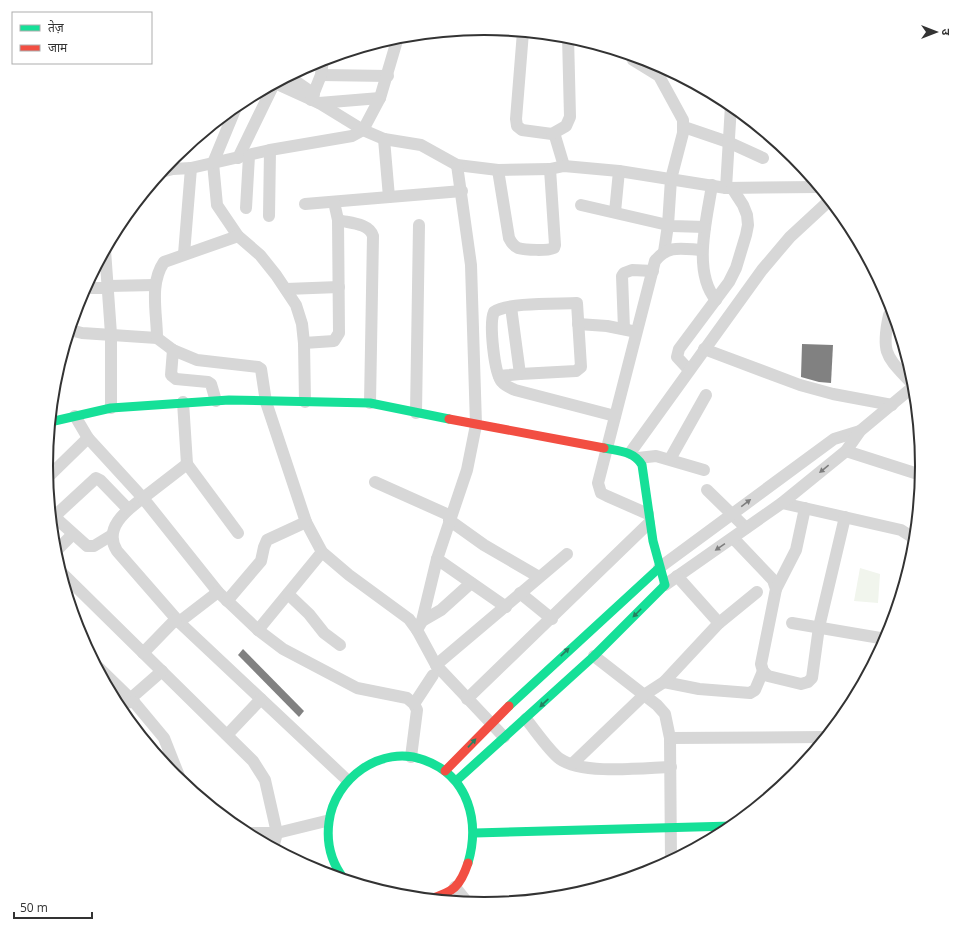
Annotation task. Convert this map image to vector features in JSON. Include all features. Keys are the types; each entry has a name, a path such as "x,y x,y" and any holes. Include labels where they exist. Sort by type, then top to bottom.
{"street":[{"path":"523,37 516,119 517,126 522,130 552,134 566,126 570,117 568,43"},
{"path":"173,167 191,168 270,150 352,136 363,130 380,98 388,76 396,44"},
{"path":"641,65 659,76 681,114 684,127 671,179 668,225 664,252"},
{"path":"314,99 322,67"},
{"path":"321,75 388,76"},
{"path":"292,80 314,99 363,130 384,139 421,145 457,165 498,170 550,169 564,166 620,171 729,188 811,186"},
{"path":"281,86 314,99 380,98"},
{"path":"246,208 243,157 272,91"},
{"path":"689,370 677,357 679,349 716,300 736,268 748,224 747,215 743,204 729,188 728,142 730,113"},
{"path":"232,117 213,163 217,206 238,236 260,256 286,289 296,305 302,324 304,343 305,402"},
{"path":"684,127 728,142 763,158"},
{"path":"552,134 558,142 564,166"},
{"path":"384,139 389,197"},
{"path":"269,216 270,150"},
{"path":"457,165 462,191 471,265 476,425 467,470 450,518 419,626 434,670 504,737"},
{"path":"184,254 191,168"},
{"path":"498,170 509,238 512,245 518,248 548,250 554,248 555,245 550,169"},
{"path":"615,212 620,171"},
{"path":"712,185 702,250 708,289 716,300"},
{"path":"305,204 462,191"},
{"path":"304,343 334,341 338,338 338,220 334,202"},
{"path":"634,455 689,370 762,270 790,237 826,204"},
{"path":"581,205 668,225 705,227"},
{"path":"338,220 367,227 373,236 370,403"},
{"path":"416,412 419,225"},
{"path":"157,338 155,285 158,272 164,262 238,236"},
{"path":"649,518 607,496 598,489 598,483 655,261 664,252 671,249 702,250"},
{"path":"106,259 111,334 112,408"},
{"path":"624,329 622,276 624,272 632,270 653,271"},
{"path":"92,288 155,285"},
{"path":"286,289 339,287"},
{"path":"499,376 579,369 581,367 577,303 511,307 498,310 491,318 499,376 501,381 515,390 615,416"},
{"path":"511,307 520,374"},
{"path":"888,318 885,335 885,346 889,357 906,376"},
{"path":"578,324 624,329 637,333"},
{"path":"75,331 82,333 157,338 172,350 197,360 258,367 262,370 266,402 306,522 322,552 349,575 419,626"},
{"path":"704,349 800,385 833,394 892,405"},
{"path":"172,350 171,375 176,379 208,382 211,384 216,401"},
{"path":"456,781 594,656 665,585 782,503 846,451 860,431 908,391"},
{"path":"670,459 706,395"},
{"path":"183,402 187,464 238,533"},
{"path":"56,421 112,408 183,402 370,403 634,455 656,456 704,470"},
{"path":"75,416 88,438 143,498 218,592 258,630 283,649 357,688 407,698 414,704 417,710 411,757"},
{"path":"445,771 490,723 578,640 658,568 834,438 860,431"},
{"path":"53,472 88,438"},
{"path":"846,451 915,472"},
{"path":"634,455 643,470 649,518 658,568 665,585"},
{"path":"187,464 128,509 113,530 112,543 117,551 178,621 346,779"},
{"path":"112,535 91,547 73,534 58,520 57,514 94,478 100,480 128,509"},
{"path":"375,482 450,518 484,545 539,577"},
{"path":"707,490 746,528"},
{"path":"782,503 901,530 909,535"},
{"path":"805,508 796,550 776,589 761,664 763,671 768,676 801,684 808,682 812,678 819,626 845,517"},
{"path":"467,700 552,619 649,518"},
{"path":"227,601 261,561 264,547 268,540 306,522"},
{"path":"60,546 73,534"},
{"path":"733,538 773,580 776,589"},
{"path":"258,630 322,552"},
{"path":"414,704 434,670 520,593 567,554"},
{"path":"438,560 506,607"},
{"path":"677,576 719,623"},
{"path":"68,579 253,761 265,780 277,833 274,843"},
{"path":"419,626 441,610 471,583"},
{"path":"144,653 178,621 218,592"},
{"path":"572,764 644,695 664,682 719,623 757,592"},
{"path":"520,593 552,619"},
{"path":"288,594 309,614 324,633 340,645"},
{"path":"792,623 819,626 879,638"},
{"path":"594,656 658,706 665,714 670,738 671,855"},
{"path":"124,702 132,701 162,671"},
{"path":"664,682 699,689 750,693 755,690 763,671"},
{"path":"110,679 132,701 164,738 176,767"},
{"path":"226,735 262,699"},
{"path":"526,719 559,758 572,764 593,768 671,767"},
{"path":"670,738 819,737"},
{"path":"333,869 327,847 326,821 330,806 346,779 365,765 387,757 411,757 429,762 445,771 456,781 470,805 475,833 470,858 465,872 452,893"},
{"path":"259,833 277,833 326,821"},
{"path":"475,833 719,827"}],"shaded area":[{"path":"860,568 880,574 878,603 854,601"}],"building":[{"path":"802,344 833,345 831,383 819,382 801,377"},
{"path":"243,649 304,711 299,717 238,655"}],"traffic: fast":[{"path":"56,421 111,408 229,400 370,403 449,419"},
{"path":"456,781 594,656 665,585 653,541 642,465 639,460 630,454 604,448"},
{"path":"509,706 659,568"},
{"path":"339,872 330,852 328,838 329,822 333,806 340,792 350,779 362,769 376,761 392,757 408,756 424,760 439,767 452,777 461,789 467,802 473,832 468,863"},
{"path":"475,833 719,826"}],"traffic: jam":[{"path":"449,419 604,448"},
{"path":"445,771 509,706"},
{"path":"443,895 459,883 468,863"}]}
